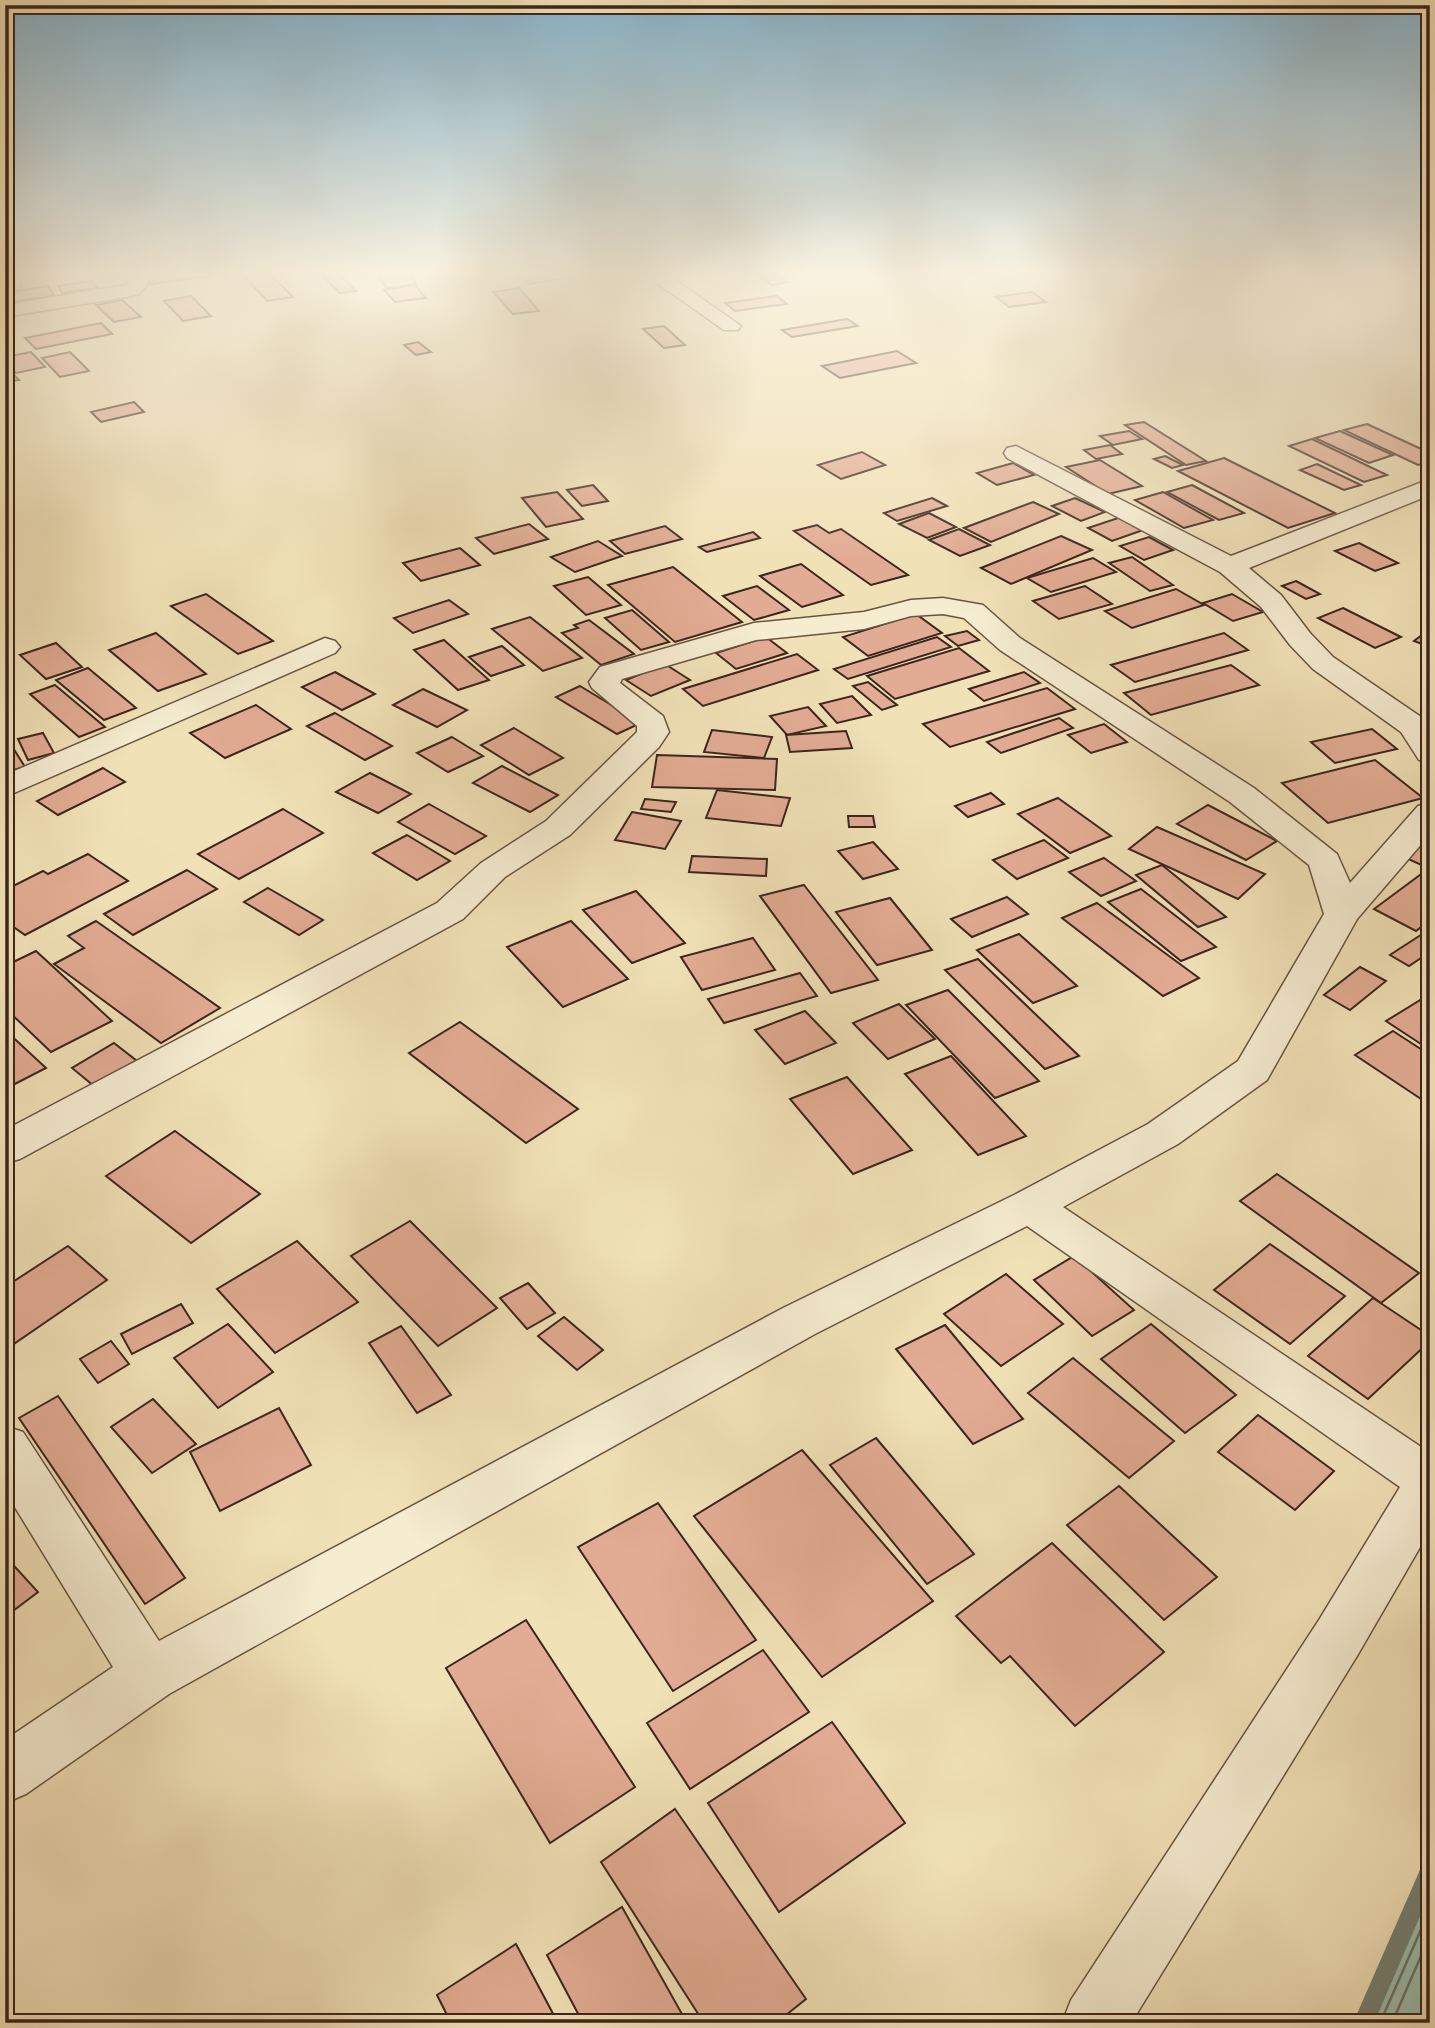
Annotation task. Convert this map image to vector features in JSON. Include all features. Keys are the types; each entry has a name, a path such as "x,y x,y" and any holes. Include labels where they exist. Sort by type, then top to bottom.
{"street":[{"path":"1016,453 1230,566 1270,601 1323,663 1413,726 1430,753"},
{"path":"1230,566 1430,486"},
{"path":"5,1148 450,911 493,870 558,828 648,740 653,732 652,723 607,688 604,682 611,673 754,632 864,620 911,608 943,606 973,611 1010,644 1242,795 1325,861 1342,914"},
{"path":"5,787 325,647"},
{"path":"5,1774 149,1675 799,1321 1029,1206 1163,1134 1253,1070 1342,914 1430,813"},
{"path":"1029,1206 1430,1482 1338,1638 1094,2023"},
{"path":"5,1447 149,1675"}],"water":[{"path":"1430,1870 1430,2023 1363,2023"}],"building":[{"path":"5,369 19,380 5,382"},
{"path":"12,369 37,369 16,373"},
{"path":"52,369 87,369 89,371 60,377"},
{"path":"826,369 887,369 840,378"},
{"path":"134,402 144,412 101,422 91,412"},
{"path":"1144,422 1206,461 1186,465 1125,425"},
{"path":"1367,424 1430,453 1430,461 1418,465 1344,430"},
{"path":"1129,431 1142,439 1113,445 1100,436"},
{"path":"1340,431 1393,455 1369,463 1315,438"},
{"path":"1312,439 1387,475 1364,482 1289,446"},
{"path":"1110,445 1122,454 1096,459 1084,450"},
{"path":"862,452 885,465 841,479 818,465"},
{"path":"1165,456 1183,465 1172,468 1154,459"},
{"path":"1224,458 1335,513 1288,528 1178,471"},
{"path":"1100,460 1142,486 1108,494 1066,467"},
{"path":"1013,463 1034,475 997,485 977,473"},
{"path":"1317,464 1361,485 1344,490 1300,470"},
{"path":"593,485 608,501 582,506 567,490"},
{"path":"1192,485 1244,513 1219,520 1167,492"},
{"path":"557,492 583,519 546,527 522,498"},
{"path":"1163,492 1213,520 1184,528 1135,500"},
{"path":"932,498 947,506 897,521 884,513"},
{"path":"1075,498 1105,512 1081,521 1052,506"},
{"path":"1033,502 1059,514 991,542 964,528"},
{"path":"929,513 956,527 927,538 899,524"},
{"path":"1121,517 1146,529 1112,541 1088,528"},
{"path":"529,524 548,539 494,554 476,538"},
{"path":"817,525 829,533 841,529 908,575 871,585 794,531"},
{"path":"665,526 682,539 625,554 610,541"},
{"path":"959,529 990,545 960,556 929,540"},
{"path":"753,532 760,538 707,552 699,547"},
{"path":"1061,536 1092,550 1011,584 981,568"},
{"path":"1149,537 1173,550 1144,560 1120,546"},
{"path":"598,541 622,556 575,572 551,557"},
{"path":"1359,543 1398,563 1375,571 1335,551"},
{"path":"460,548 480,565 421,581 403,563"},
{"path":"1132,557 1173,585 1150,591 1109,563"},
{"path":"1093,558 1116,572 1051,592 1027,578"},
{"path":"801,564 843,595 802,607 760,576"},
{"path":"673,567 742,622 675,642 608,585"},
{"path":"588,577 621,605 586,615 554,586"},
{"path":"1296,581 1320,594 1306,599 1282,586"},
{"path":"757,586 789,610 754,620 723,596"},
{"path":"1085,586 1112,604 1059,619 1033,601"},
{"path":"1176,589 1204,605 1132,628 1105,611"},
{"path":"206,594 273,641 238,654 171,606"},
{"path":"1232,594 1263,612 1233,621 1203,603"},
{"path":"449,600 468,614 413,633 394,618"},
{"path":"1343,608 1401,637 1375,648 1318,618"},
{"path":"632,610 669,642 641,650 605,618"},
{"path":"916,614 942,633 868,656 843,637"},
{"path":"530,617 582,658 543,671 492,629"},
{"path":"589,620 634,654 601,665 562,633 578,628 574,625"},
{"path":"1430,629 1430,647 1414,641"},
{"path":"967,631 979,640 958,646 945,636"},
{"path":"156,633 206,674 158,691 109,650"},
{"path":"1224,633 1248,650 1135,682 1111,665"},
{"path":"766,637 787,653 736,669 716,653"},
{"path":"937,637 951,647 848,679 834,669"},
{"path":"444,640 489,680 458,690 414,650"},
{"path":"56,643 82,667 46,679 20,655"},
{"path":"502,646 524,665 491,676 469,657"},
{"path":"959,648 989,671 895,699 867,676"},
{"path":"797,654 818,670 703,706 683,689"},
{"path":"665,664 690,680 651,696 626,680"},
{"path":"1231,665 1259,685 1151,715 1124,693"},
{"path":"88,668 136,708 104,720 56,680"},
{"path":"335,672 375,694 342,710 302,687"},
{"path":"1024,672 1040,683 984,701 969,689"},
{"path":"868,682 897,705 882,710 853,686"},
{"path":"55,685 105,727 79,737 30,694"},
{"path":"580,686 641,723 617,734 556,697"},
{"path":"1047,688 1075,709 950,747 923,724"},
{"path":"423,689 467,710 437,727 393,705"},
{"path":"852,696 871,715 837,723 820,704"},
{"path":"256,705 291,729 225,758 190,733"},
{"path":"808,707 826,726 787,735 770,716"},
{"path":"335,713 392,746 365,760 307,726"},
{"path":"1059,718 1073,728 1001,753 987,742"},
{"path":"1104,724 1127,742 1091,753 1068,735"},
{"path":"514,728 563,758 529,775 481,745"},
{"path":"1372,729 1397,749 1335,763 1311,742"},
{"path":"712,730 772,737 764,758 704,752"},
{"path":"846,731 852,748 790,752 786,735"},
{"path":"43,733 54,753 28,760 18,739"},
{"path":"5,735 25,767 5,772"},
{"path":"452,737 483,756 448,772 417,753"},
{"path":"657,755 777,759 775,790 652,787"},
{"path":"1375,760 1423,798 1328,823 1282,783"},
{"path":"502,766 558,795 530,812 473,783"},
{"path":"103,768 125,782 58,815 37,801"},
{"path":"370,773 411,794 378,813 336,792"},
{"path":"717,790 790,798 781,826 706,818"},
{"path":"991,793 1004,804 968,817 955,806"},
{"path":"1058,798 1111,836 1070,853 1018,814"},
{"path":"645,799 676,802 671,812 641,809"},
{"path":"429,804 486,836 455,854 398,822"},
{"path":"1208,805 1277,841 1246,860 1177,824"},
{"path":"283,809 323,833 239,879 198,854"},
{"path":"632,812 681,821 665,849 615,840"},
{"path":"848,816 873,816 875,827 849,827"},
{"path":"1157,827 1265,874 1238,899 1129,849"},
{"path":"407,835 450,861 417,880 373,853"},
{"path":"1044,840 1068,858 1017,879 993,860"},
{"path":"873,842 898,869 863,879 838,851"},
{"path":"1421,844 1430,848 1430,869 1404,857"},
{"path":"88,854 128,881 25,935 5,921 5,890 43,871 48,874"},
{"path":"692,856 767,859 766,876 689,872"},
{"path":"1104,858 1136,881 1101,896 1069,872"},
{"path":"1162,865 1226,917 1198,927 1136,875"},
{"path":"187,870 217,889 133,935 104,914"},
{"path":"1420,875 1430,880 1430,920 1416,931 1374,909"},
{"path":"804,885 878,980 831,993 760,896"},
{"path":"268,888 323,920 299,935 244,902"},
{"path":"1141,889 1216,947 1181,961 1108,902"},
{"path":"636,891 685,943 632,963 583,910"},
{"path":"1007,897 1028,914 972,937 951,919"},
{"path":"890,898 932,950 877,965 836,912"},
{"path":"1097,903 1199,978 1163,996 1062,918"},
{"path":"96,921 220,1008 161,1043 54,964 84,948 68,936"},
{"path":"571,921 628,979 563,1007 507,947"},
{"path":"1430,929 1430,952 1409,966 1390,955"},
{"path":"1019,934 1077,986 1033,1003 977,950"},
{"path":"753,938 775,970 702,990 681,957"},
{"path":"36,951 112,1021 51,1052 5,1008 5,966"},
{"path":"978,959 1079,1056 1045,1069 945,970"},
{"path":"1360,967 1386,981 1350,1010 1324,995"},
{"path":"800,973 817,996 724,1023 708,999"},
{"path":"948,990 1039,1081 995,1098 906,1005"},
{"path":"1430,994 1430,1050 1386,1021"},
{"path":"899,1004 935,1039 888,1059 853,1023"},
{"path":"805,1011 836,1043 785,1064 755,1030"},
{"path":"460,1022 578,1109 526,1143 409,1053"},
{"path":"5,1030 46,1068 5,1089"},
{"path":"1393,1031 1430,1055 1430,1105 1355,1055"},
{"path":"114,1043 137,1061 94,1086 72,1068"},
{"path":"951,1056 1026,1136 978,1155 905,1074"},
{"path":"847,1077 912,1150 853,1174 790,1099"},
{"path":"175,1131 260,1194 191,1243 106,1176"},
{"path":"1277,1174 1419,1273 1381,1303 1240,1201"},
{"path":"410,1221 497,1308 438,1346 351,1256"},
{"path":"297,1241 358,1302 275,1353 217,1289"},
{"path":"1270,1244 1345,1296 1290,1344 1214,1290"},
{"path":"68,1246 107,1280 5,1350 5,1287"},
{"path":"1074,1256 1134,1310 1092,1336 1034,1280"},
{"path":"1006,1274 1063,1324 1001,1366 944,1314"},
{"path":"528,1283 555,1313 527,1329 500,1298"},
{"path":"1373,1298 1430,1336 1430,1341 1368,1399 1308,1356"},
{"path":"181,1304 193,1323 132,1354 121,1334"},
{"path":"564,1317 603,1350 577,1370 538,1336"},
{"path":"228,1324 273,1372 218,1408 174,1358"},
{"path":"1151,1324 1236,1395 1185,1433 1101,1359"},
{"path":"945,1325 1023,1419 973,1444 896,1349"},
{"path":"401,1326 451,1395 417,1413 369,1343"},
{"path":"111,1341 129,1364 98,1383 80,1359"},
{"path":"1073,1358 1174,1441 1129,1478 1028,1393"},
{"path":"58,1396 185,1578 145,1604 19,1418"},
{"path":"153,1399 196,1444 152,1473 111,1427"},
{"path":"279,1408 311,1465 220,1511 190,1452"},
{"path":"1258,1415 1334,1471 1295,1510 1218,1452"},
{"path":"876,1438 974,1554 927,1584 830,1465"},
{"path":"802,1450 933,1601 822,1677 694,1516"},
{"path":"1119,1486 1217,1577 1164,1620 1067,1525"},
{"path":"658,1503 756,1640 673,1691 578,1547"},
{"path":"1052,1543 1164,1652 1075,1726 1010,1656 1001,1663 956,1616"},
{"path":"5,1556 38,1592 5,1617"},
{"path":"526,1620 635,1787 550,1843 446,1668"},
{"path":"763,1650 809,1712 690,1789 647,1723"},
{"path":"832,1722 905,1823 779,1912 708,1803"},
{"path":"675,1809 806,1999 776,2023 704,2023 601,1862"},
{"path":"622,1907 687,2023 583,2023 547,1955"},
{"path":"516,1944 558,2023 451,2023 437,1995"}],"waterway":[{"path":"1363,2023 1430,1870"}]}
